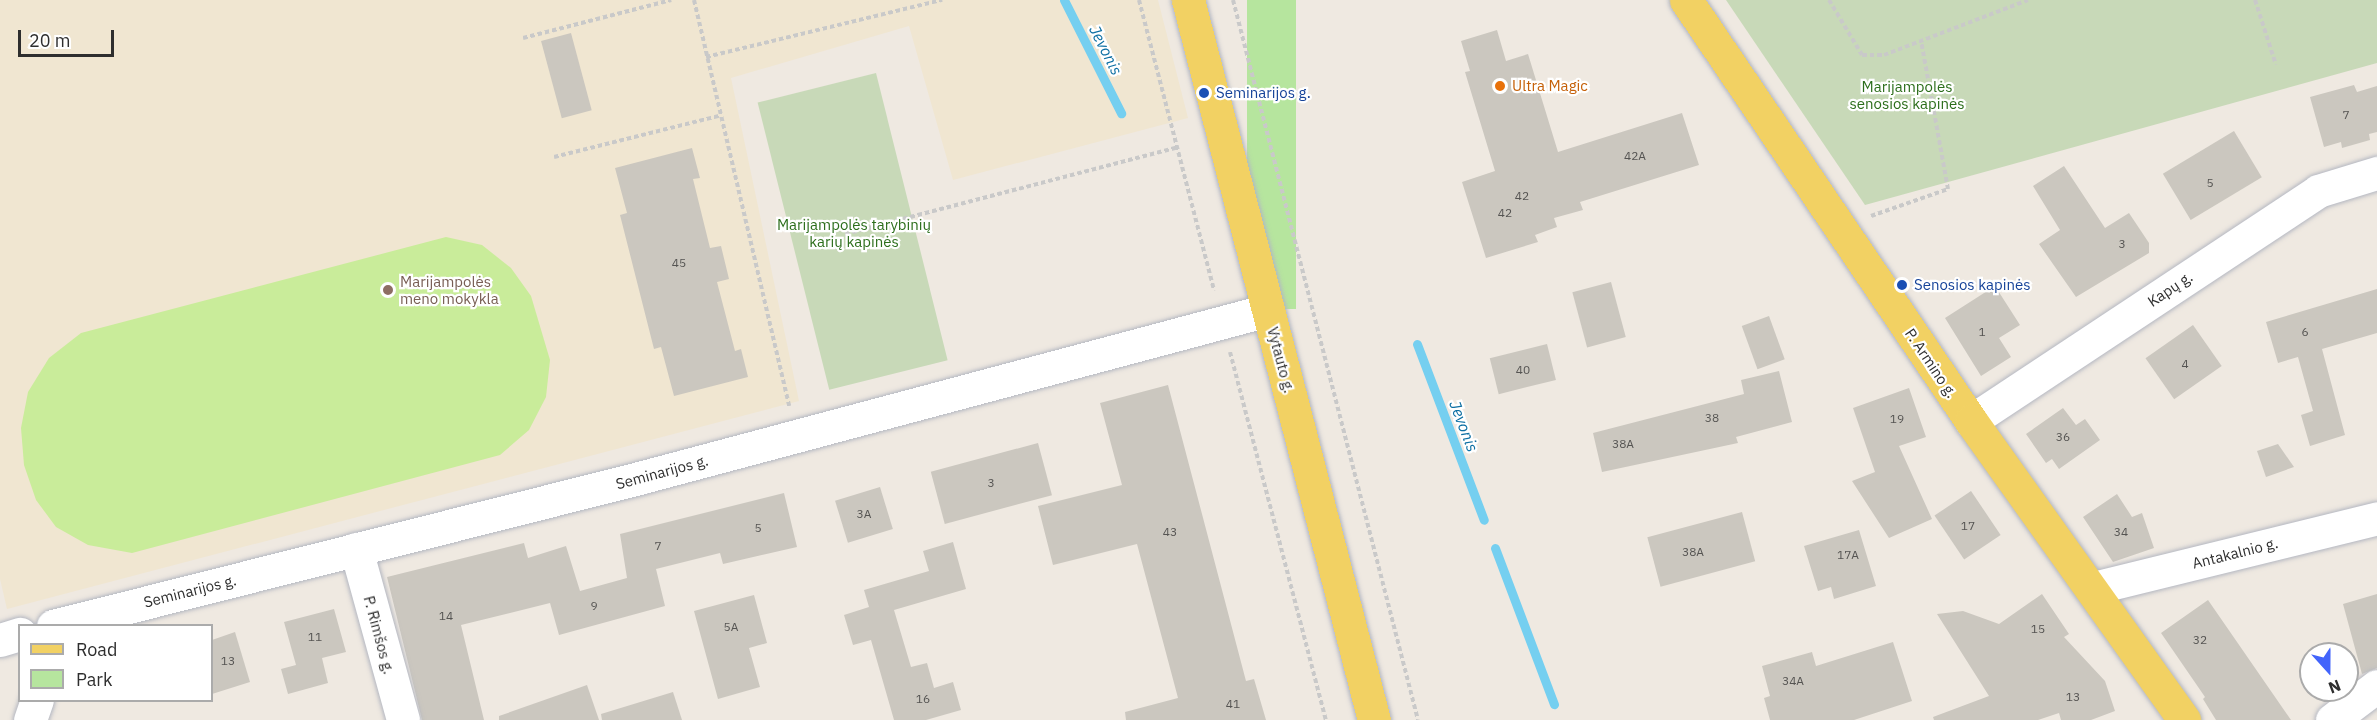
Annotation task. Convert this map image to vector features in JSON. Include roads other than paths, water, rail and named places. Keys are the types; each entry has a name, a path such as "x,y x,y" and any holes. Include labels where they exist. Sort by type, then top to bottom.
{"main road":[{"name":"Vytauto g.","path":"1188,0 1374,720"},
{"name":"P. Armino g.","path":"1686,0 1971,421 2093,588 2184,720"}],"street":[{"name":"Kapų g.","path":"1971,421 2318,191 2377,173"},
{"name":"Seminarijos g.","path":"60,624 796,436 1268,310"},
{"name":"Antakalnio g.","path":"2093,588 2377,518"},
{"name":"P. Rimšos g.","path":"356,549 402,720"},
{"path":"0,640 18,635"},
{"path":"2332,720 2377,686"},
{"path":"30,720 36,702"}],"waterway":[{"name":"Jevonis","path":"1064,0 1121,113"},
{"name":"Jevonis","path":"1417,344 1484,520"},
{"name":"Jevonis","path":"1495,548 1554,704"}],"place":[{"name":"Ultra Magic","path":"1500,86"},
{"name":"Seminarijos g.","path":"1204,93"},
{"name":"Senosios kapinės","path":"1902,285"},
{"name":"Marijampolės meno mokykla","path":"388,290"}],"park label":[{"name":"Marijampolės senosios kapinės","path":"1907,94"},
{"name":"Marijampolės tarybinių karių kapinės","path":"854,232"}]}
